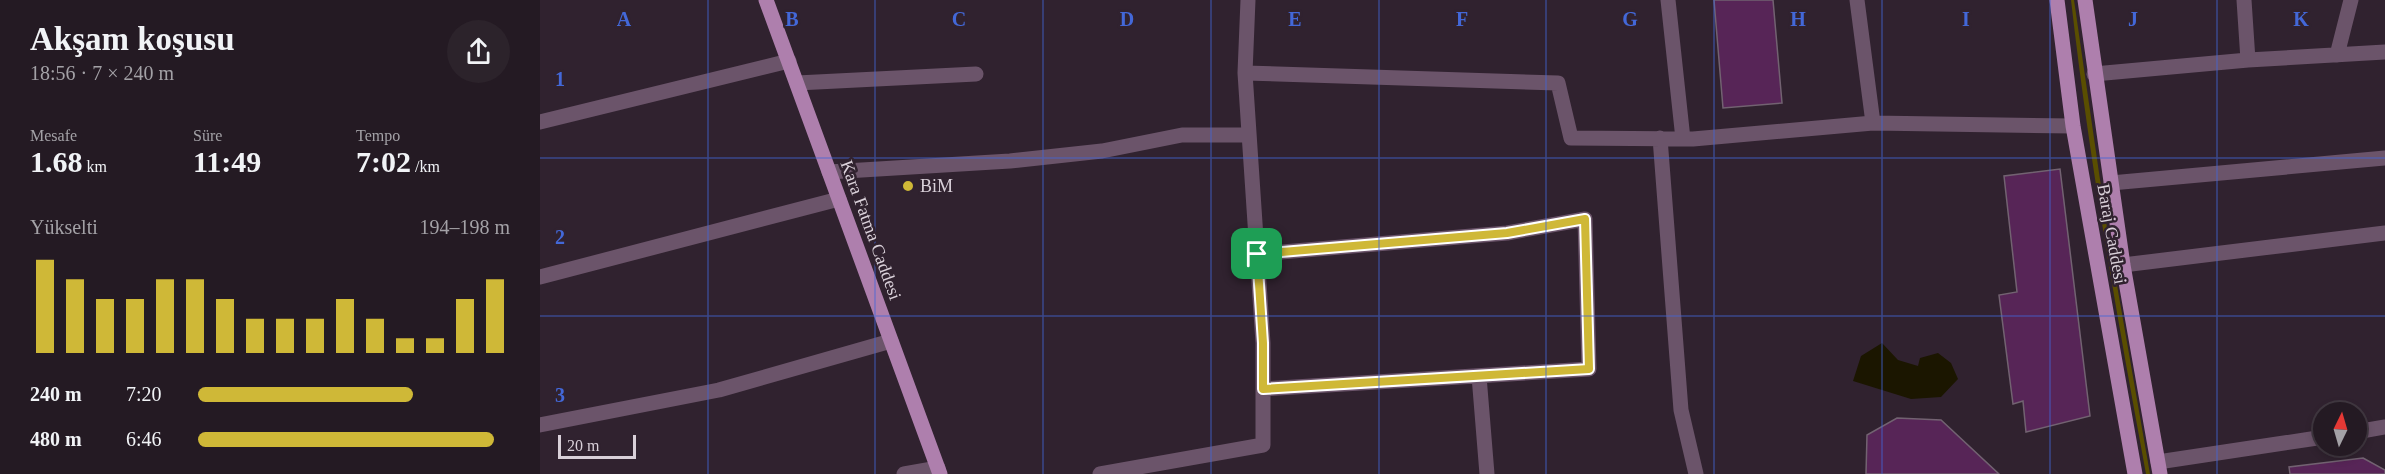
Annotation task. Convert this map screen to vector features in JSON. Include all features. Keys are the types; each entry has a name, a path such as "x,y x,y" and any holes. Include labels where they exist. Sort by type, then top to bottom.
{"main road":[{"name":"Kara Fatma Caddesi","path":"766,0 939,471"},
{"name":"Baraj Caddesi","path":"2057,0 2073,126 2135,474"},
{"name":"Baraj Caddesi","path":"2085,0 2123,265 2159,468"}],"street":[{"path":"1100,474 1263,445 1263,343 1245,72 1248,0"},
{"path":"1668,0 1683,139"},
{"path":"1857,0 1872,123"},
{"path":"2244,0 2247,60"},
{"path":"2337,55 2351,0"},
{"path":"2094,74 2247,60 2385,52"},
{"path":"540,122 789,61"},
{"path":"1245,72 1558,83 1571,138 1683,139 1872,123 2073,126"},
{"path":"797,83 975,74"},
{"path":"829,172 1022,160 1102,151 1182,135 1249,135"},
{"path":"1660,138 1681,410 1696,474"},
{"path":"2111,183 2385,158"},
{"path":"540,277 839,199"},
{"path":"1257,254 1507,233 1585,219 1589,369 1263,389"},
{"path":"2123,265 2385,233"},
{"path":"540,425 719,390 891,341"},
{"path":"1479,376 1487,474"},
{"path":"2367,430 2385,428"},
{"path":"2159,468 2313,439"},
{"path":"904,474 939,471"}],"shaded area":[{"path":"2071,0 2074,0 2107,228 2150,474 2146,474 2104,238"},
{"path":"1882,343 1898,360 1918,366 1920,358 1938,353 1951,363 1958,379 1941,397 1911,399 1853,381 1861,356"}],"building":[{"path":"1714,0 1773,0 1782,103 1723,108"},
{"path":"2060,169 2090,416 2026,432 2023,401 2013,404 1999,295 2017,292 2004,176"},
{"path":"1897,418 1941,420 1999,474 1866,474 1867,435"},
{"path":"2363,458 2385,470 2385,474 2290,474 2289,467"}],"place":[{"name":"BiM","path":"908,186"}],"route":[{"path":"1585,219 1589,369 1263,389 1263,343 1257,254 1507,233 1585,219"}]}
